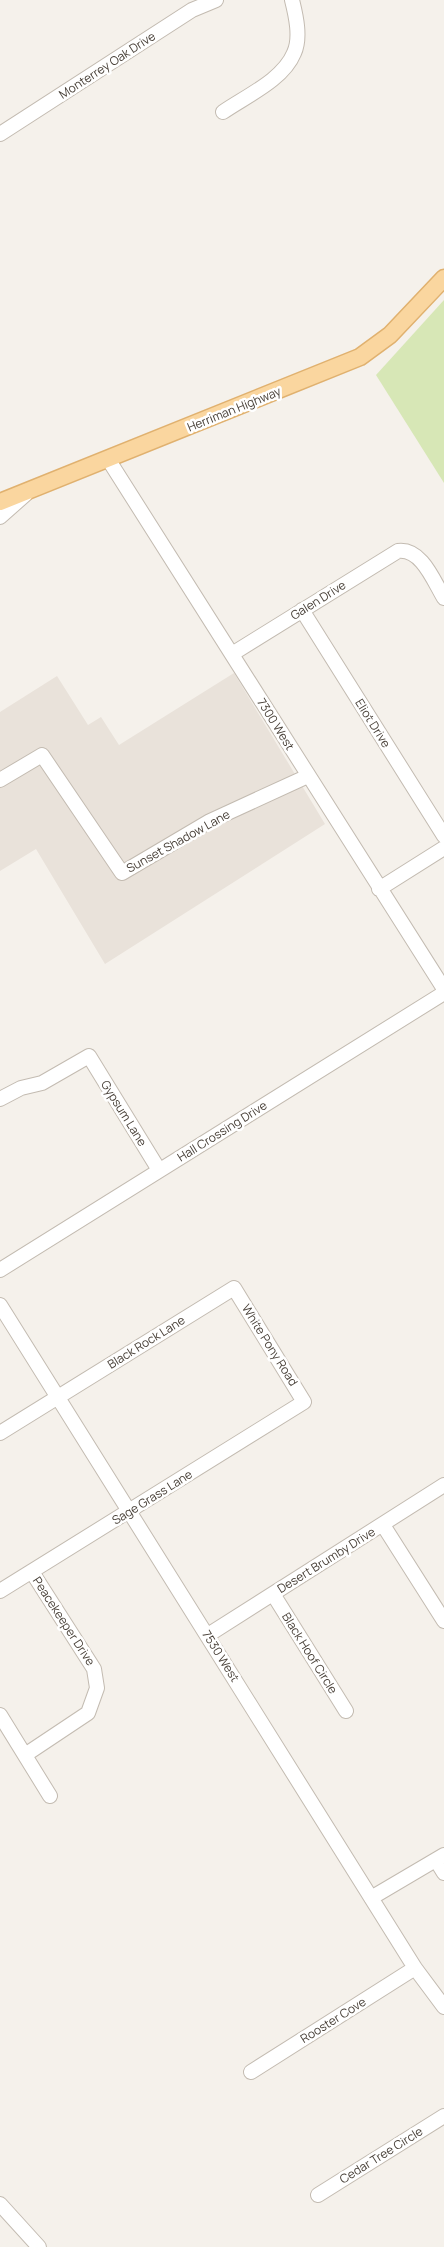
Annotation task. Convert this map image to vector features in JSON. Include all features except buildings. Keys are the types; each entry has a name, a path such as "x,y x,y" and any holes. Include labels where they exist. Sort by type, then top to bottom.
{"main road":[{"name":"Herriman Highway","path":"0,502 26,494 360,357 390,335 444,278"}],"street":[{"name":"Monterrey Oak Drive","path":"0,134 184,15 216,0"},
{"path":"223,112 280,73 295,53 298,22 292,0"},
{"name":"7300 West","path":"108,459 444,991"},
{"path":"0,517 26,494"},
{"name":"Galen Drive","path":"232,654 391,554 407,550 419,558 444,598"},
{"name":"Eliot Drive","path":"302,610 444,836"},
{"name":"Sunset Shadow Lane","path":"0,780 42,755 122,873 210,820 308,776"},
{"path":"379,889 444,848"},
{"name":"Hall Crossing Drive","path":"0,1270 444,991"},
{"name":"Gypsum Lane","path":"0,1099 21,1088 42,1083 89,1056 159,1170"},
{"name":"Black Rock Lane","path":"0,1433 234,1288"},
{"name":"White Pony Road","path":"234,1288 304,1402"},
{"name":"7530 West","path":"0,1305 415,1968 444,2007"},
{"name":"Sage Grass Lane","path":"0,1591 304,1402"},
{"name":"Desert Brumby Drive","path":"208,1635 444,1486"},
{"path":"382,1525 444,1621"},
{"name":"Peacekeeper Drive","path":"25,1755 88,1713 97,1688 94,1669 32,1572"},
{"name":"Black Hoof Circle","path":"273,1594 346,1711"},
{"path":"0,1715 50,1796"},
{"path":"371,1898 440,1857 444,1873"},
{"name":"Rooster Cove","path":"251,2072 415,1968"},
{"name":"Cedar Tree Circle","path":"318,2195 444,2116"},
{"path":"0,2204 39,2247"}],"shaded area":[{"path":"234,673 325,824 105,964 36,849 0,871 0,712 57,676 88,725 101,717 119,745"}],"green space":[{"path":"444,300 444,483 376,375"}]}
